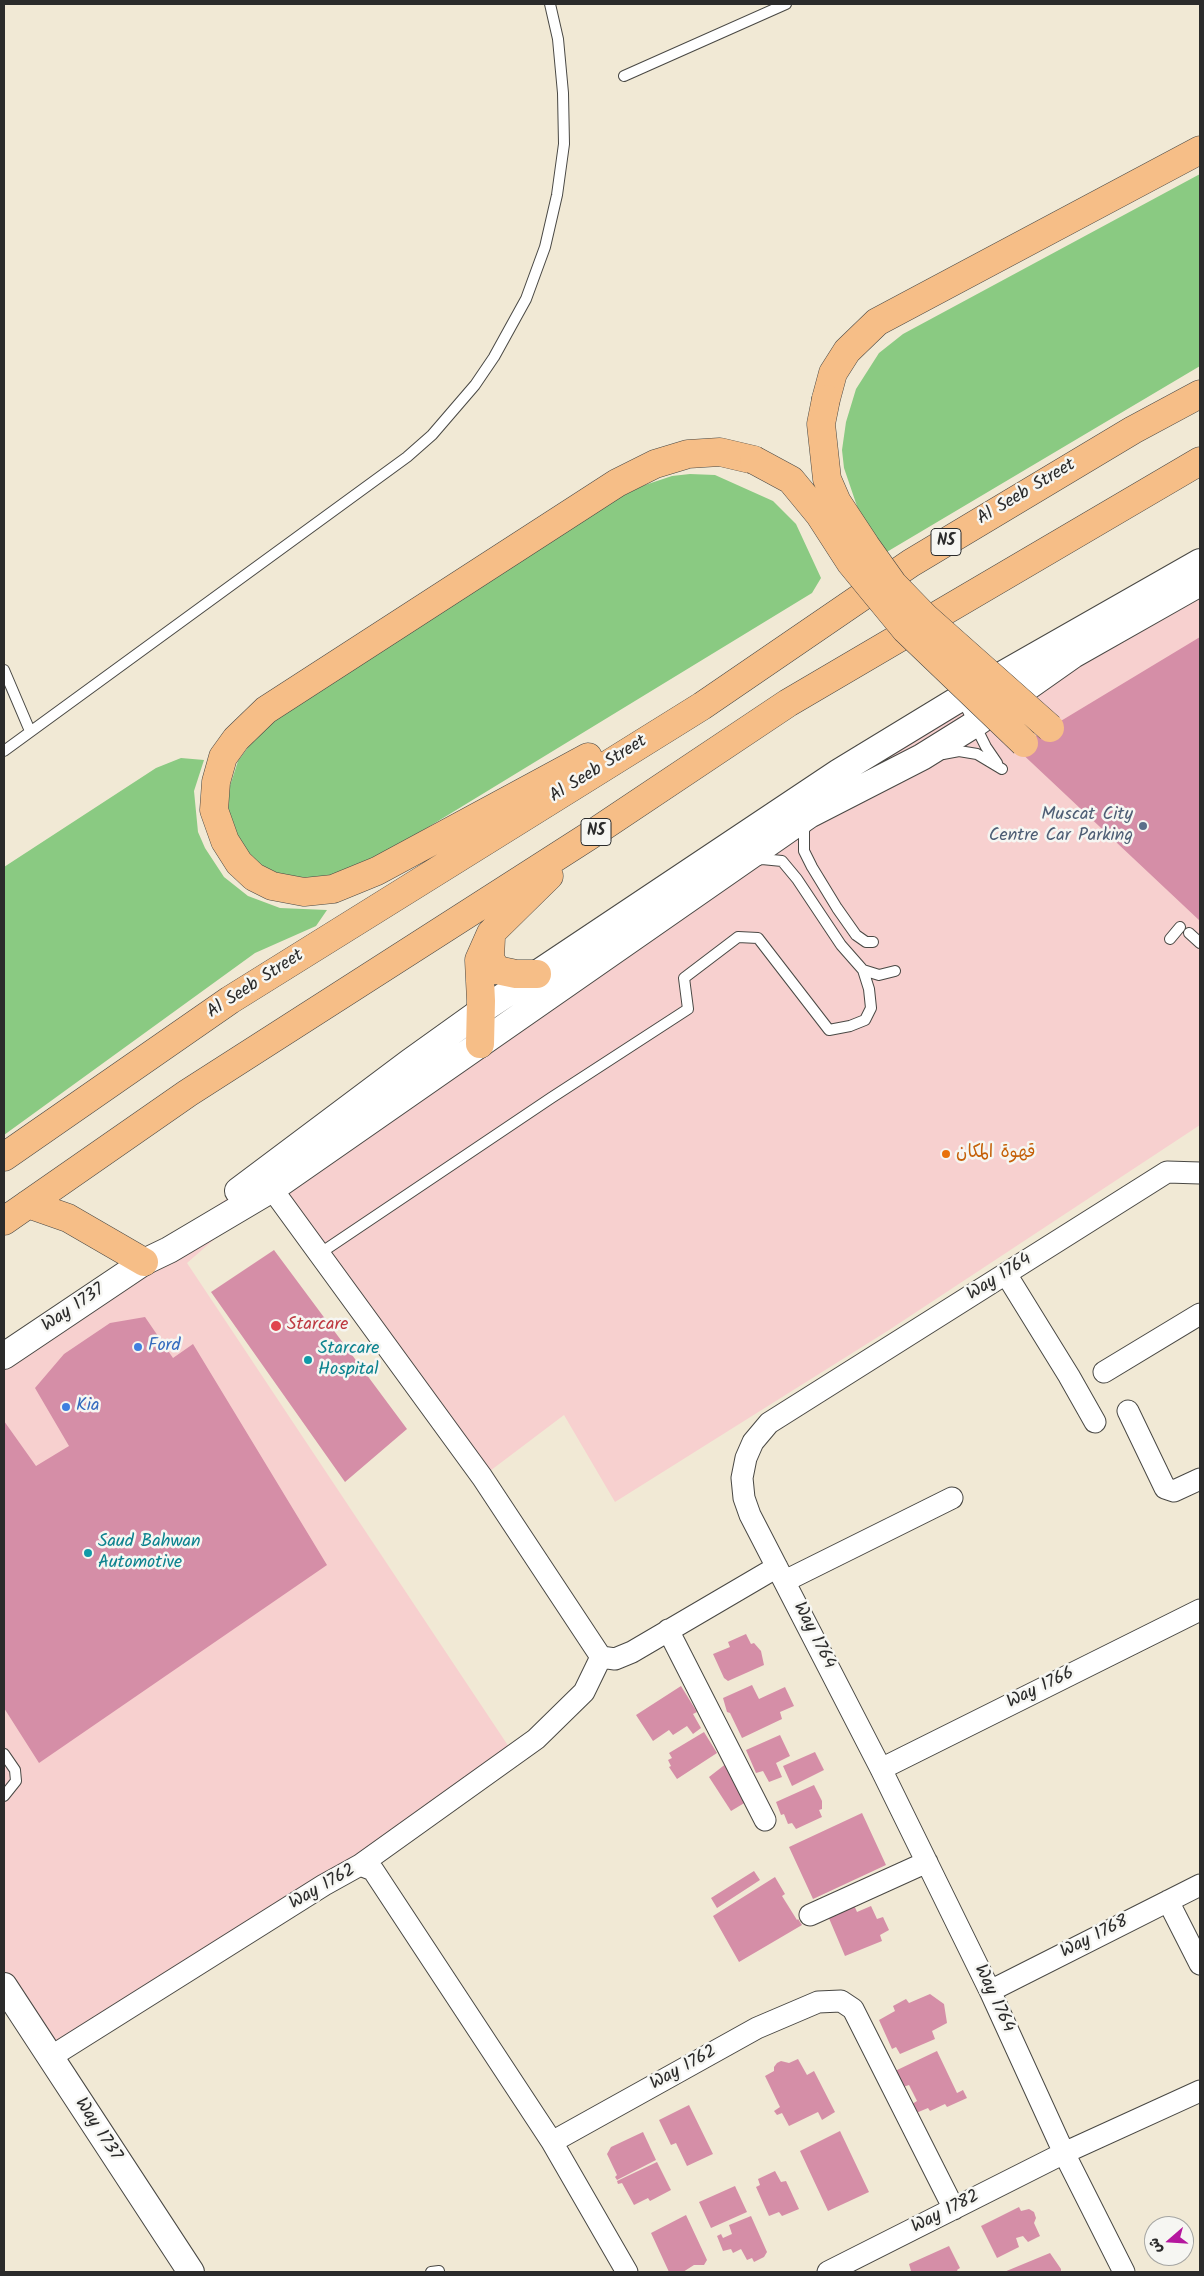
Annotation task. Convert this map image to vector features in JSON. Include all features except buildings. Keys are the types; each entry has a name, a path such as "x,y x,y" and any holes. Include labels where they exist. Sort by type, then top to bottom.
{"highway":[{"path":"1050,728 925,617 893,584 866,546 837,502 827,479 821,424 826,399 833,374 847,351 877,322 1200,150"},
{"path":"1133,430 1200,379"},
{"name":"Al Seeb Street","path":"4,1157 230,1000 702,706 911,563 1133,430 1200,394"},
{"path":"702,706 670,712 377,871 333,889 304,892 272,886 254,877 239,863 225,841 214,810 216,782 223,757 236,739 266,710 617,483 655,464 688,454 720,452 754,460 791,480 819,514 850,562 906,630 1024,743"},
{"name":"N5","path":"4,1221 188,1093 589,836 788,703 1200,461"},
{"path":"480,1044 479,960 491,933 589,836"},
{"path":"491,933 490,959 497,970 516,974 537,974"},
{"path":"28,1204 68,1218 144,1262"}],"street":[{"path":"144,1262 169,1238 256,1178 481,1011 839,772 961,698 1200,562"},
{"path":"144,1262 169,1250 272,1189 809,814 922,757 975,724 1073,655 1196,590"},
{"name":"Way 1764","path":"1124,2272 1064,2153 990,1992 881,1768 750,1515 744,1498 742,1478 746,1458 753,1442 770,1423 1167,1172 1200,1173"},
{"path":"272,1189 482,1477 602,1657"},
{"name":"Way 1737","path":"4,1356 144,1262"},
{"path":"1006,1274 1095,1422"},
{"path":"1104,1372 1200,1314"},
{"path":"1128,1412 1165,1488 1174,1492 1200,1479"},
{"path":"602,1657 615,1658 632,1652 668,1630 781,1574 952,1498"},
{"name":"Way 1766","path":"881,1768 1200,1610"},
{"path":"668,1630 765,1820"},
{"path":"360,1865 536,1739 584,1692 602,1657"},
{"path":"810,1915 926,1862"},
{"name":"Way 1762","path":"49,2058 324,1885 360,1865 373,1870 552,2142 627,2272"},
{"name":"Way 1768","path":"990,1992 1200,1885"},
{"path":"1168,1901 1200,1964"},
{"name":"Way 1737","path":"4,1986 49,2058 191,2272"},
{"name":"Way 1762","path":"552,2142 757,2028 818,2002 841,2001 854,2009 954,2209"},
{"name":"Way 1782","path":"828,2272 850,2268 954,2209 1064,2153 1200,2091"}],"lane":[{"path":"4,751 407,456 432,435 475,385 503,343 526,299 545,247 557,195 564,144 564,101 558,39 550,4"},
{"path":"624,76 786,4"},
{"path":"4,670 30,731"},
{"path":"922,757 959,751 977,754 1001,768 986,747 961,698"},
{"path":"809,814 804,831 804,851 812,868 836,908 856,934 866,942 873,942"},
{"path":"319,1254 559,1092 688,1009 684,978 738,937 758,938 829,1030 850,1026 866,1020 871,1008 869,989 863,970 841,945 797,879 782,861 762,859 726,871"},
{"path":"1170,939 1184,930 1200,944"},
{"path":"863,970 879,975 895,971"},
{"path":"4,1754 15,1770 16,1782 4,1796"}],"shaded area":[{"path":"1200,562 1200,1125 889,1330 615,1502 564,1415 482,1477 272,1189 187,1263 511,1750 360,1865 49,2058 4,1986 4,1356 256,1178 481,1011"}],"green space":[{"path":"1200,174 1200,366 885,553 860,515 844,468 842,450 846,422 856,389 879,353 903,334"},
{"path":"690,474 715,475 773,501 796,524 821,578 812,593 389,851 324,878 307,879 276,874 261,867 248,856 230,824 227,806 229,789 238,761 252,742 274,720 630,490 672,476"},
{"path":"181,758 204,760 194,791 198,832 205,848 224,877 248,896 280,908 327,910 316,926 255,953 4,1135 4,867 156,768"}],"place":[{"name":"Muscat City Centre Car Parking","path":"1143,826"},
{"name":"قهوة المكان","path":"946,1154"},
{"name":"Starcare","path":"276,1326"},
{"name":"Ford","path":"138,1347"},
{"name":"Starcare Hospital","path":"308,1360"},
{"name":"Kia","path":"66,1407"},
{"name":"Saud Bahwan Automotive","path":"88,1553"}]}
